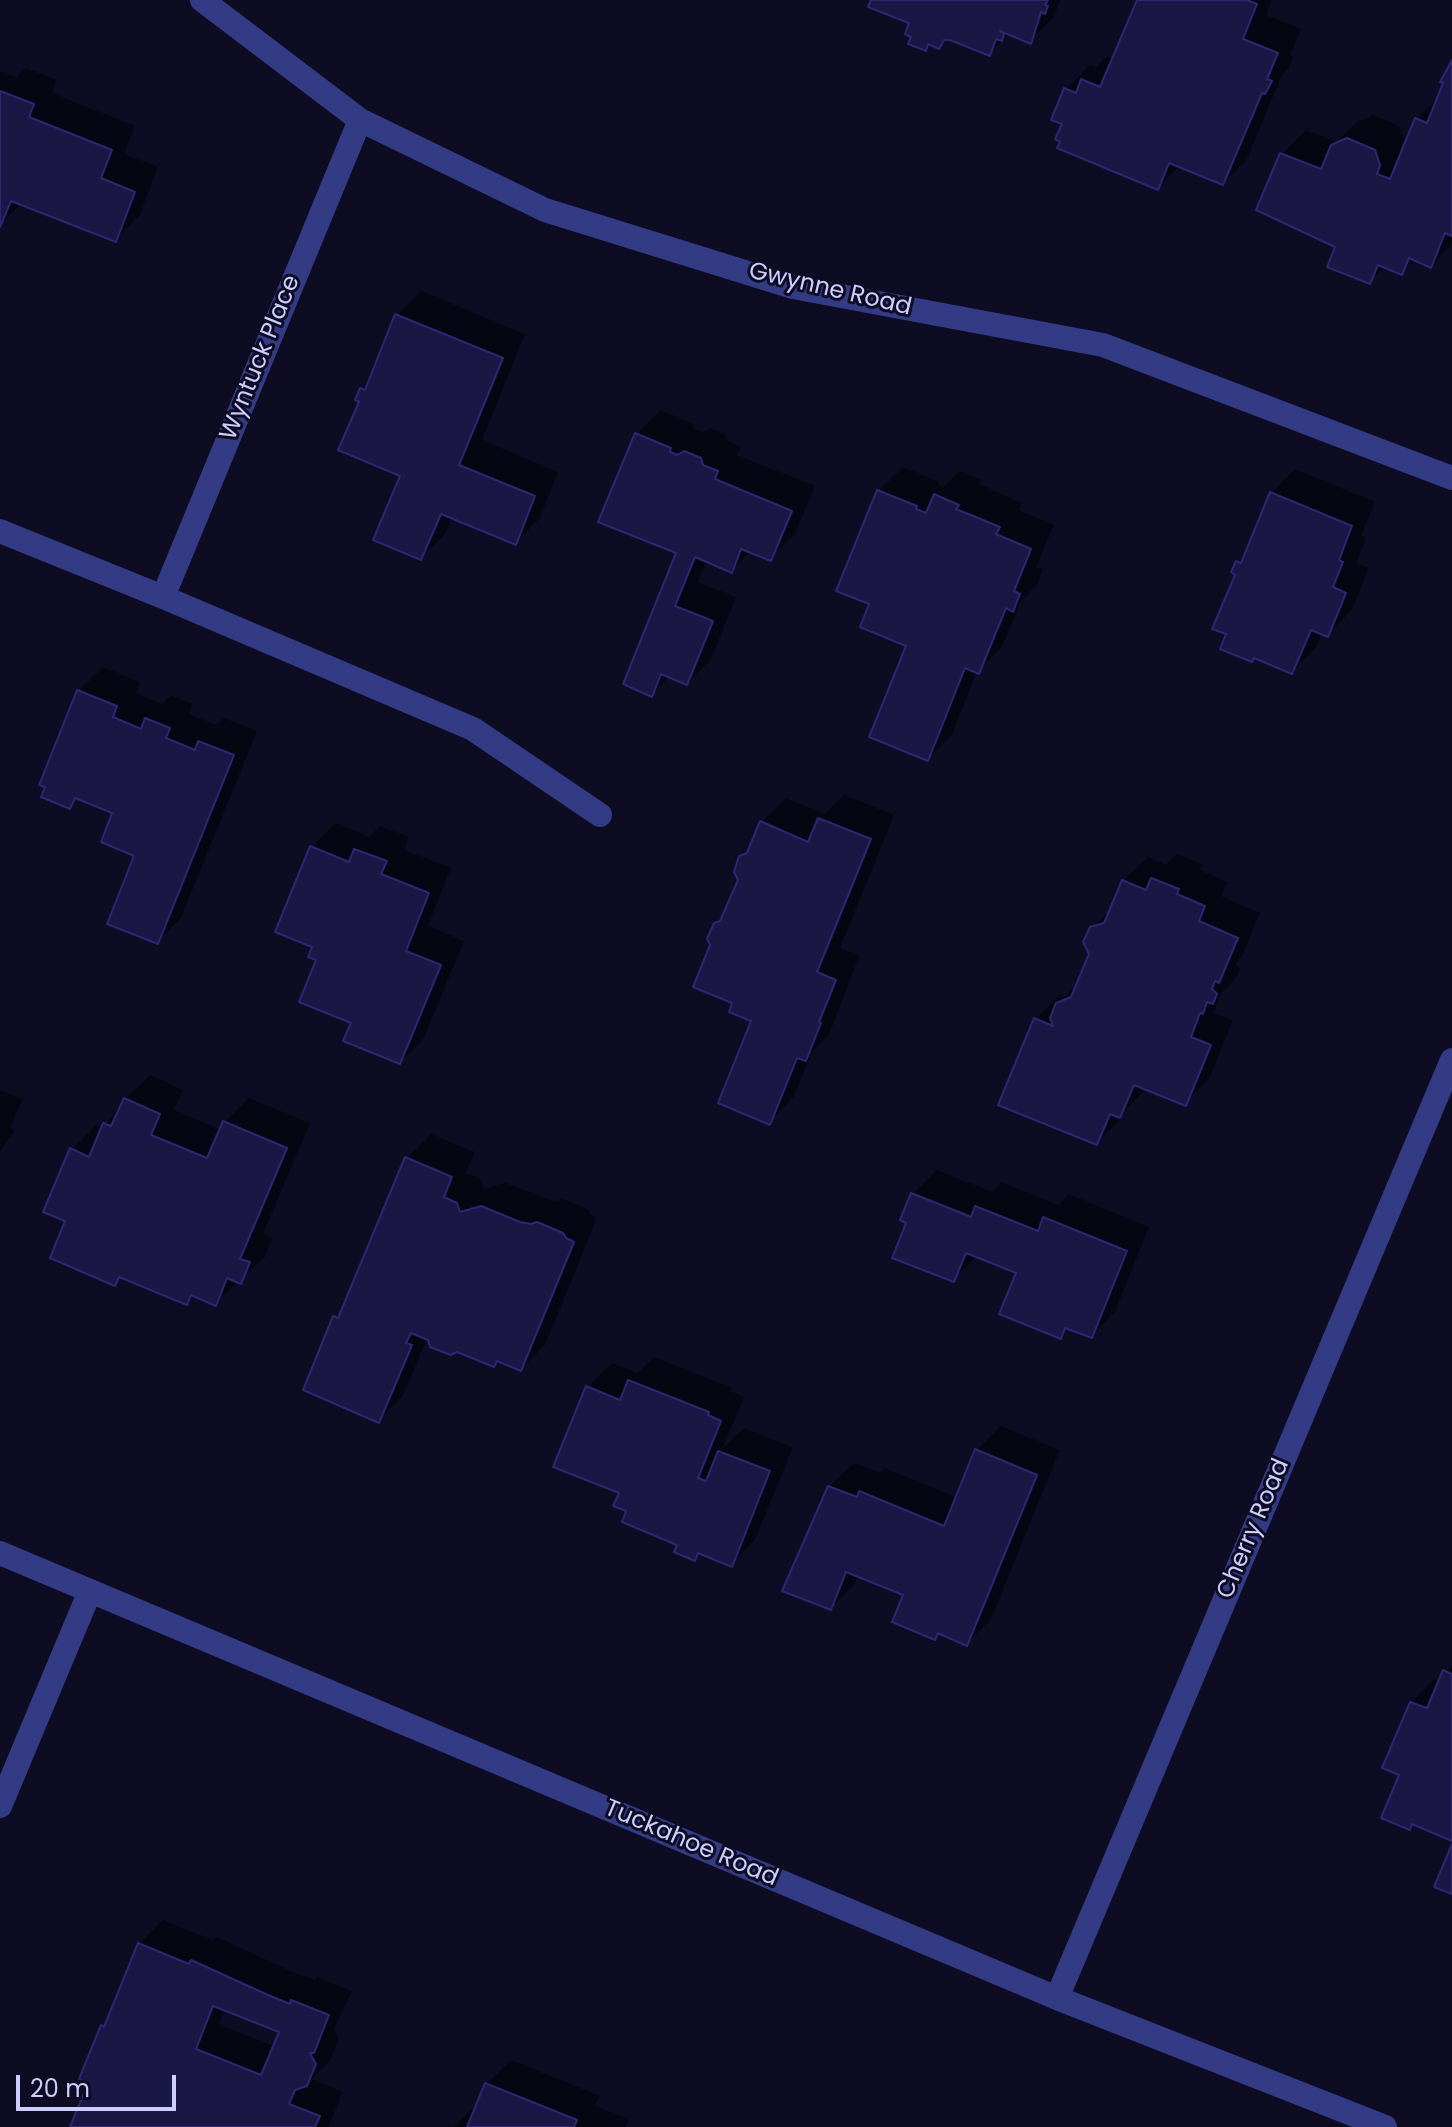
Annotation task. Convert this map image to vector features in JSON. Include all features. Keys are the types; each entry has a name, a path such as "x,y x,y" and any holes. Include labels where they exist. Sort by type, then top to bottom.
{"street":[{"name":"Gwynne Road","path":"202,0 360,120 545,210 793,287 1103,345 1452,478"},
{"name":"Wyntuck Place","path":"163,597 360,120"},
{"path":"0,531 473,729 600,815"},
{"name":"Cherry Road","path":"1057,1998 1452,1060"},
{"name":"Tuckahoe Road","path":"0,1553 1057,1998 1385,2127"},
{"path":"0,1806 90,1591"}],"building":[{"path":"871,0 1048,0 1045,5 1048,6 1045,14 1041,12 1031,44 1000,31 1004,34 1002,41 996,39 990,56 950,40 944,40 939,49 928,44 926,51 908,44 911,37 905,34 909,23 868,7"},
{"path":"1137,0 1247,0 1257,4 1243,39 1278,53 1267,79 1272,81 1265,94 1262,93 1223,185 1169,163 1158,190 1057,148 1060,142 1055,139 1062,124 1051,120 1064,88 1076,93 1081,79 1100,87"},
{"path":"1452,60 1452,236 1445,233 1431,268 1409,258 1402,275 1378,265 1370,284 1327,267 1335,247 1256,210 1280,153 1321,169 1331,145 1347,138 1375,150 1380,165 1377,174 1390,179 1415,118 1427,123 1443,83 1440,82"},
{"path":"0,91 34,104 29,117 112,150 101,178 135,192 116,242 11,201 0,227"},
{"path":"395,314 503,358 459,465 535,496 516,545 441,514 421,560 373,540 400,476 338,450 359,402 355,400 360,388 365,390"},
{"path":"635,433 671,448 670,452 677,455 684,451 701,458 703,465 718,471 715,479 792,511 771,561 741,549 732,573 695,557 675,606 713,621 687,685 661,674 652,697 623,684 676,553 598,522"},
{"path":"877,490 917,506 916,509 926,513 934,494 959,505 956,509 1000,527 996,534 1031,549 1014,591 1020,594 1013,612 1006,608 979,674 965,668 928,761 869,737 906,646 860,627 869,604 836,591"},
{"path":"1270,492 1352,526 1333,587 1346,593 1328,637 1311,630 1292,674 1254,658 1252,662 1220,649 1226,634 1212,629 1235,575 1231,572 1236,561 1241,563"},
{"path":"77,690 117,706 113,717 141,729 145,718 170,728 166,738 195,750 198,741 234,755 158,944 107,924 134,856 101,842 112,813 75,798 70,809 41,797 45,787 39,785"},
{"path":"818,818 871,839 817,972 836,980 821,1023 806,1061 797,1058 770,1125 718,1103 751,1021 729,1012 732,1003 693,987 710,945 707,939 714,923 720,921 738,880 734,872 739,856 747,853 760,821 808,842"},
{"path":"310,846 349,862 354,849 387,861 381,874 429,893 406,951 441,965 400,1064 343,1041 351,1023 299,1002 316,960 308,957 312,947 275,932"},
{"path":"1151,878 1179,889 1177,894 1205,906 1199,921 1238,938 1219,983 1215,981 1212,989 1217,994 1213,1004 1207,1002 1191,1037 1211,1045 1186,1106 1134,1085 1120,1118 1110,1114 1097,1145 998,1105 1034,1018 1053,1026 1050,1018 1056,1003 1071,997 1089,954 1083,942 1090,927 1104,923 1122,880 1146,890"},
{"path":"124,1098 160,1114 151,1135 207,1158 223,1121 287,1148 240,1259 250,1262 241,1284 227,1278 216,1306 191,1295 187,1305 119,1277 115,1286 50,1258 65,1221 43,1212 70,1148 89,1157 103,1123 111,1126"},
{"path":"405,1157 452,1177 444,1197 457,1203 460,1212 481,1206 520,1222 537,1222 563,1233 574,1242 521,1371 497,1361 494,1367 457,1352 451,1355 430,1347 428,1340 411,1333 406,1343 412,1345 379,1423 303,1390 333,1316 338,1318"},
{"path":"911,1193 971,1217 975,1206 1038,1231 1043,1217 1127,1251 1092,1338 1065,1328 1061,1339 999,1314 1016,1273 966,1253 954,1282 892,1258 906,1223 900,1220"},
{"path":"628,1380 709,1412 708,1415 721,1421 698,1478 706,1481 718,1451 770,1471 732,1567 698,1553 695,1561 674,1552 677,1545 622,1522 626,1511 613,1506 619,1493 553,1467 586,1386 620,1400"},
{"path":"975,1449 1037,1475 967,1646 938,1633 935,1640 892,1622 903,1595 846,1572 831,1610 782,1591 828,1486 857,1497 859,1491 944,1526"},
{"path":"1443,1670 1452,1674 1452,1841 1412,1824 1410,1830 1381,1818 1399,1775 1382,1768 1410,1702 1427,1708"},
{"path":"1452,1844 1452,1894 1434,1887"},
{"path":"138,1943 189,1964 191,1960 290,2004 291,2000 329,2015 314,2053 310,2053 316,2064 307,2086 295,2090 289,2104 320,2116 315,2127 70,2127 88,2083 79,2079 101,2025 104,2027","holes":["213,2006 279,2032 261,2075 196,2049"]},
{"path":"485,2083 577,2120 574,2127 467,2127"}]}
